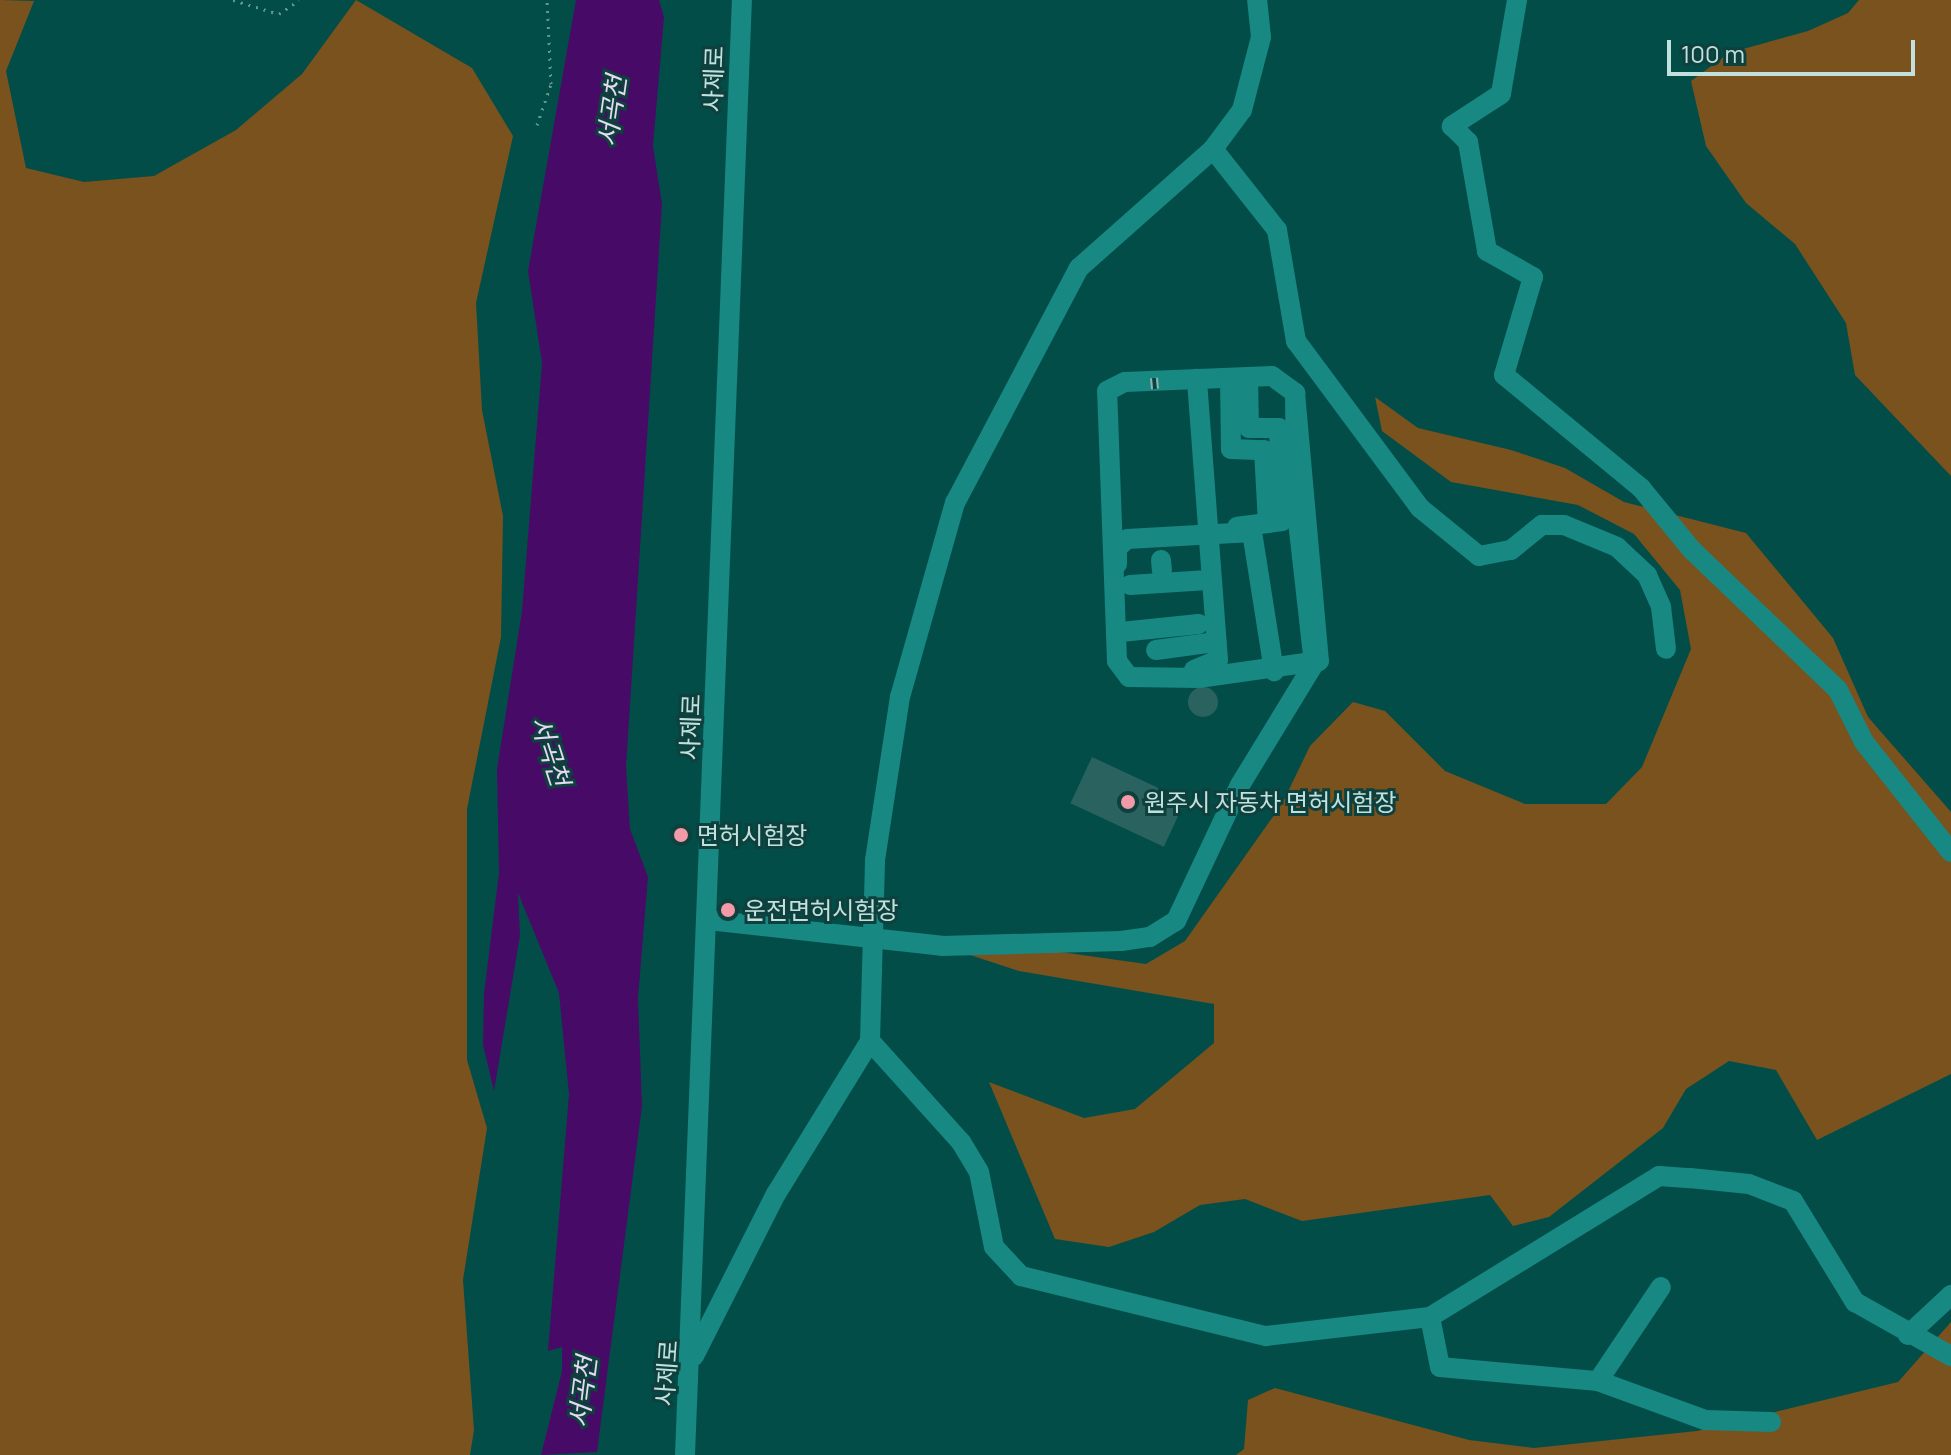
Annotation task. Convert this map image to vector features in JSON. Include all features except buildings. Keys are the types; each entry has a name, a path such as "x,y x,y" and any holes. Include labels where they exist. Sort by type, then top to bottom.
{"street":[{"name":"사제로","path":"685,1455 694,1356 742,0"},
{"path":"694,1356 776,1194 870,1041 876,938 875,860 900,697 955,503 1079,268 1213,149 1242,110 1261,37 1257,0"},
{"path":"1517,0 1501,94 1452,126 1468,142 1487,251 1533,277 1504,375 1641,488 1692,550 1838,690 1864,742 1951,852"},
{"path":"1213,149 1277,230 1296,341 1420,508 1479,556 1511,550 1542,525 1564,525 1617,547 1647,575 1661,607 1666,649"},
{"path":"1200,381 1110,393 1111,471 1120,526 1205,534 1268,523 1264,450 1231,449 1239,378"},
{"path":"708,920 942,946 1121,941 1150,937 1176,921 1240,785 1316,662 1295,393 1280,378 1120,383 1104,399 1117,661 1141,681 1316,662"},
{"path":"1200,381 1205,534 1226,665 1269,667"},
{"path":"1200,574 1145,577 1117,548 1127,539 1245,533 1269,667"},
{"path":"1145,577 1121,632 1124,661 1141,674 1212,668 1216,642 1200,574 1205,534"},
{"path":"1121,632 1169,620 1199,624"},
{"path":"1165,653 1216,642"},
{"path":"870,1041 961,1142 979,1172 994,1247 1021,1276 1266,1336 1430,1317 1659,1176 1749,1184 1793,1201 1855,1302 1908,1335 1951,1356"},
{"path":"1598,1381 1661,1287"},
{"path":"1908,1335 1951,1295"},
{"path":"1430,1317 1440,1367 1598,1381 1705,1420 1771,1422"}],"path":[{"path":"233,0 279,14 299,0"},
{"path":"537,125 551,84 547,0"}],"shaded area":[{"path":"0,0 34,1 6,71 26,168 84,182 154,176 236,130 302,74 356,0 472,68 513,136 476,303 482,410 503,516 501,637 467,809 467,1060 487,1128 463,1280 474,1430 470,1455 0,1455"},
{"path":"1859,0 1951,0 1951,476 1855,375 1846,323 1795,244 1746,203 1706,146 1691,81 1729,53 1808,31 1848,13"},
{"path":"1375,397 1418,428 1511,450 1565,468 1624,502 1746,533 1833,638 1868,717 1951,812 1951,1074 1817,1140 1776,1070 1729,1061 1686,1089 1663,1128 1549,1217 1513,1226 1490,1195 1302,1221 1245,1199 1200,1205 1154,1232 1109,1247 1055,1239 989,1082 1084,1118 1135,1109 1214,1043 1214,1004 1019,971 958,951 1004,944 1146,964 1185,941 1282,804 1310,746 1353,702 1385,711 1445,771 1525,804 1606,804 1642,767 1691,649 1680,590 1634,534 1578,505 1451,482 1382,431"},
{"path":"1951,1322 1951,1455 1236,1455 1244,1449 1248,1400 1275,1388 1469,1440 1534,1448 1697,1431 1898,1382"}],"water":[{"name":"서곡천","path":"576,0 659,0 664,17 653,146 662,204 626,767 630,829 648,877 638,998 642,1106 597,1452 541,1455 562,1371 562,1347 548,1351 569,1094 559,993 518,893 520,935 494,1091 483,1045 484,994 499,873 497,769 522,611 542,363 528,271"}],"railway":[{"path":"1154,378 1155,389"}],"place":[{"name":"원주시 자동차 면허시험장","path":"1128,802"},
{"name":"면허시험장","path":"681,835"},
{"name":"운전면허시험장","path":"728,910"}]}
